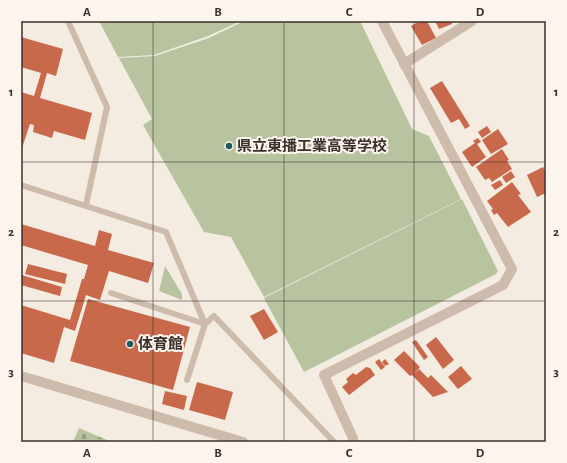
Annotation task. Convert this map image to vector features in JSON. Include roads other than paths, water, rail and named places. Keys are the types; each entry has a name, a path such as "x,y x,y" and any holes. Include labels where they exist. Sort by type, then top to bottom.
{"street":[{"path":"353,442 353,438 324,375 503,285 512,269 382,21"},
{"path":"404,64 472,21"},
{"path":"21,376 243,442"}],"lane":[{"path":"68,21 107,107 86,205"},
{"path":"21,185 166,232 205,324"},
{"path":"111,293 205,324"},
{"path":"188,380 205,324 214,316 334,442"}],"place":[{"name":"県立東播工業高等学校","path":"229,146"},
{"name":"体育館","path":"130,344"}]}
